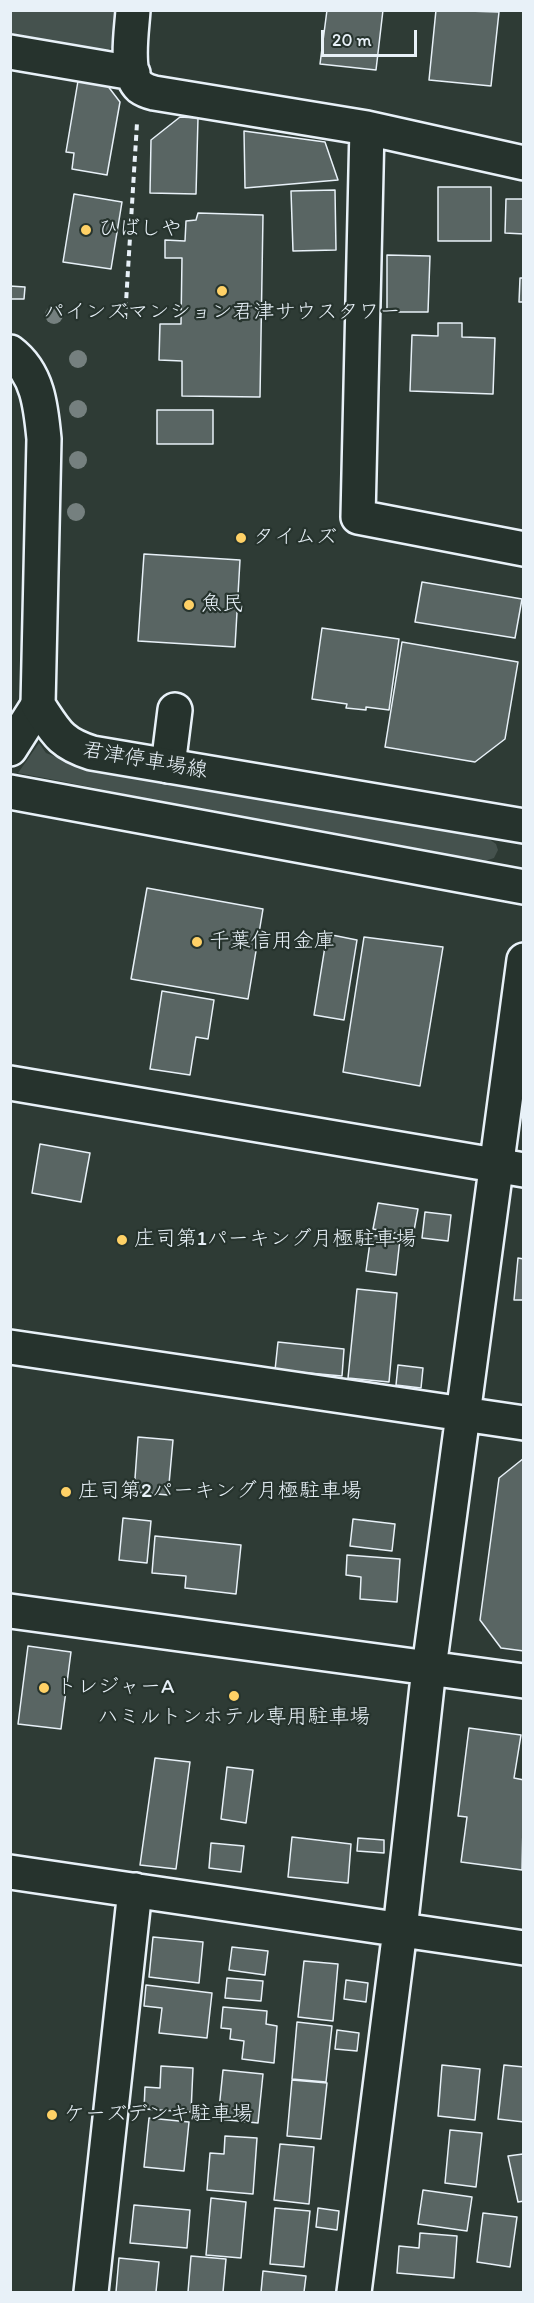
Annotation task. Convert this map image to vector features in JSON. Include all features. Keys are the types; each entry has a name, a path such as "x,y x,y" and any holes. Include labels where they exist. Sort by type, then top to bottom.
{"street":[{"path":"133,10 130,62 136,80"},
{"path":"10,52 136,80 154,93 367,128 524,163"},
{"path":"367,128 358,517 524,549"},
{"path":"10,352 34,381 42,411 44,439 38,705 10,749"},
{"name":"君津停車場線","path":"38,705 58,736 73,747 92,753 524,826"},
{"path":"168,766 175,710"},
{"path":"10,792 524,887"},
{"path":"354,2292 400,1930 429,1668 464,1414 511,1168 524,960"},
{"path":"10,1083 511,1168"},
{"path":"10,1347 524,1423"},
{"path":"10,1611 524,1680"},
{"path":"10,1872 524,1948"},
{"path":"91,2292 135,1890"}],"path":[{"path":"125,319 136,80"}],"shaded area":[{"path":"11,11 121,11 120,43 106,51 11,39"},
{"path":"39,743 46,753 87,769 472,835 489,839 496,844 498,850 494,858 485,861 354,841 18,773"}],"building":[{"path":"327,10 383,10 376,70 320,64"},
{"path":"436,10 499,12 491,86 429,80"},
{"path":"78,81 107,85 120,102 107,175 72,169 74,153 66,152"},
{"path":"180,117 198,118 196,194 150,193 151,140"},
{"path":"244,131 325,142 338,180 245,188"},
{"path":"438,187 491,187 491,241 438,241"},
{"path":"335,190 336,250 293,251 291,191"},
{"path":"74,194 122,202 111,269 63,262"},
{"path":"506,199 524,199 524,234 505,233"},
{"name":"パインズマンション君津サウスタワー","path":"198,213 263,215 260,397 182,396 182,361 159,360 160,324 181,324 182,258 165,258 165,240 185,241 186,221 196,220"},
{"path":"387,255 430,256 428,312 387,312"},
{"path":"520,278 524,278 524,302 519,302"},
{"path":"10,286 25,287 24,299 10,299"},
{"path":"438,323 462,323 462,337 495,338 493,394 410,391 412,335 438,336"},
{"path":"157,410 213,410 213,444 157,444"},
{"path":"144,554 240,560 235,647 138,641"},
{"path":"422,582 522,599 515,638 415,622"},
{"path":"322,628 399,639 389,710 366,707 366,710 346,708 347,704 312,699"},
{"path":"402,642 518,662 505,739 475,762 385,747"},
{"path":"147,888 263,909 248,999 131,979"},
{"path":"327,934 357,940 344,1020 314,1015"},
{"path":"364,937 443,947 420,1086 343,1072"},
{"path":"162,991 214,1000 208,1039 196,1037 190,1075 150,1069"},
{"path":"40,1144 90,1153 81,1202 32,1193"},
{"path":"378,1203 418,1209 413,1236 373,1229"},
{"path":"425,1212 451,1215 448,1241 422,1238"},
{"path":"371,1235 400,1239 396,1275 366,1271"},
{"path":"518,1258 524,1259 524,1300 514,1300"},
{"path":"357,1289 397,1293 389,1382 348,1378"},
{"path":"278,1342 344,1349 342,1376 275,1370"},
{"path":"398,1365 423,1368 421,1388 396,1385"},
{"path":"138,1437 173,1440 168,1495 134,1492"},
{"path":"524,1458 524,1651 501,1648 480,1620 499,1478"},
{"path":"123,1518 151,1521 147,1563 119,1560"},
{"path":"353,1519 395,1524 392,1551 350,1546"},
{"path":"155,1536 241,1545 236,1594 185,1588 186,1576 152,1573"},
{"path":"347,1555 400,1559 397,1602 360,1599 361,1577 346,1575"},
{"name":"トレジャーA","path":"28,1646 71,1652 61,1729 18,1724"},
{"path":"469,1728 521,1735 514,1778 524,1780 522,1870 461,1862 467,1817 458,1816"},
{"path":"155,1758 190,1762 176,1869 140,1865"},
{"path":"227,1767 253,1770 246,1823 221,1819"},
{"path":"292,1837 351,1844 348,1883 288,1877"},
{"path":"358,1838 384,1840 384,1853 357,1851"},
{"path":"211,1843 244,1846 241,1872 209,1868"},
{"path":"153,1937 203,1942 199,1983 149,1977"},
{"path":"232,1947 268,1951 265,1975 229,1970"},
{"path":"304,1961 338,1964 333,2021 298,2017"},
{"path":"227,1978 263,1981 261,2001 225,1998"},
{"path":"346,1980 368,1983 366,2002 344,1999"},
{"path":"146,1985 212,1993 207,2038 159,2033 162,2008 144,2006"},
{"path":"223,2007 267,2011 266,2024 277,2026 274,2063 242,2059 244,2041 230,2039 231,2029 221,2028"},
{"path":"297,2022 332,2026 326,2082 292,2079"},
{"path":"337,2030 359,2033 357,2051 335,2049"},
{"path":"442,2065 480,2069 475,2120 438,2116"},
{"path":"504,2065 524,2067 524,2122 498,2119"},
{"path":"161,2066 193,2068 191,2112 144,2109 145,2087 160,2088"},
{"path":"223,2070 263,2074 258,2123 218,2119"},
{"path":"292,2080 327,2083 321,2139 287,2136"},
{"path":"149,2118 189,2122 184,2171 144,2167"},
{"path":"450,2130 482,2133 476,2187 445,2183"},
{"path":"225,2136 257,2138 253,2194 207,2190 210,2153 224,2154"},
{"path":"280,2144 314,2147 309,2204 274,2200"},
{"path":"523,2154 524,2201 518,2202 508,2156"},
{"path":"423,2190 472,2197 467,2231 418,2224"},
{"path":"211,2198 246,2202 241,2258 206,2255"},
{"path":"134,2205 190,2210 187,2248 130,2243"},
{"path":"275,2208 310,2211 304,2267 270,2264"},
{"path":"318,2208 339,2211 337,2230 316,2227"},
{"path":"483,2213 517,2217 510,2267 477,2262"},
{"path":"420,2233 457,2236 454,2278 397,2273 399,2246 419,2248"},
{"path":"191,2256 226,2259 223,2292 188,2292"},
{"path":"119,2258 159,2262 156,2292 116,2292"},
{"path":"263,2271 306,2276 304,2292 261,2292"}],"place":[{"name":"ひばしや","path":"86,230"},
{"name":"パインズマンション君津サウスタワー","path":"222,291"},
{"name":"タイムズ","path":"241,538"},
{"name":"魚民","path":"189,605"},
{"name":"千葉信用金庫","path":"197,942"},
{"name":"庄司第1パーキング月極駐車場","path":"122,1240"},
{"name":"庄司第2パーキング月極駐車場","path":"66,1492"},
{"name":"トレジャーA","path":"44,1688"},
{"name":"ハミルトンホテル専用駐車場","path":"234,1696"},
{"name":"ケーズデンキ駐車場","path":"52,2115"}]}
